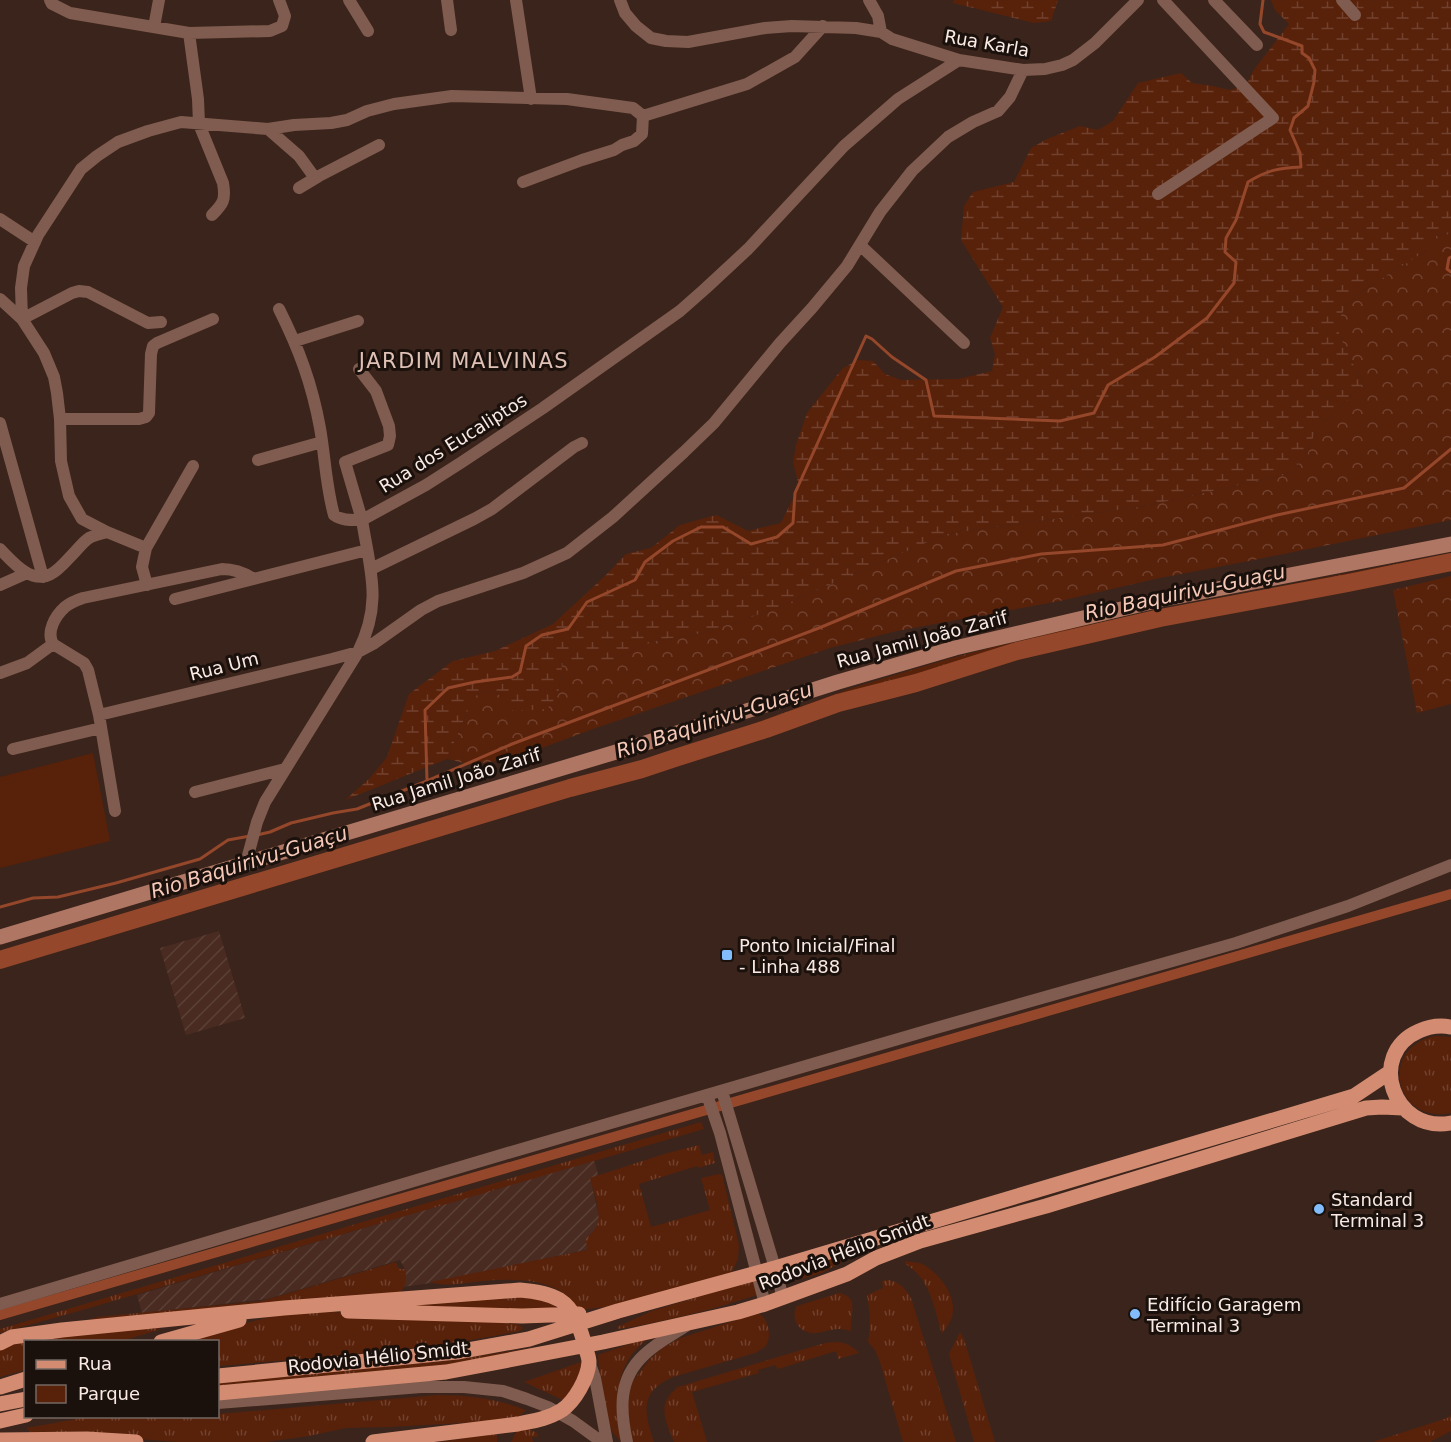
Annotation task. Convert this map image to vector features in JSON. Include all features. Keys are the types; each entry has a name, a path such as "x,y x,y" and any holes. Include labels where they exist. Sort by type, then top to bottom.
{"main road":[{"name":"Rua Jamil João Zarif","path":"0,937 955,648 1160,600 1451,543"},
{"path":"1451,1028 1428,1027 1414,1033 1398,1050 1390,1072 1395,1097 1411,1115 1432,1124 1451,1123"},
{"name":"Rodovia Hélio Smidt","path":"219,1376 457,1352 529,1339 1354,1096 1390,1072"},
{"name":"Rodovia Hélio Smidt","path":"219,1393 446,1372 505,1362 690,1323 783,1298 847,1274 876,1258 920,1241 1046,1206 1366,1107 1403,1108"},
{"path":"0,1343 12,1337 36,1333 284,1308 520,1290 541,1293 562,1301 570,1309 579,1326 589,1361 582,1385 570,1403 562,1410 541,1420 518,1424 373,1442"},
{"path":"165,1340 284,1308 395,1314 522,1317 618,1311"},
{"path":"5,1385 24,1380"},
{"path":"0,1421 21,1416"},
{"path":"0,1440 87,1439 136,1442"}],"street":[{"path":"50,0 52,4 70,13 189,33 270,31 282,26 285,16 279,0"},
{"path":"154,27 159,0"},
{"path":"349,0 368,31"},
{"path":"447,0 451,30"},
{"path":"516,0 531,99"},
{"name":"Rua Karla","path":"620,0 625,13 636,26 651,38 666,41 688,42 765,28 792,26 856,28 880,32 892,39 959,60 1023,70 1045,69 1073,60 1095,44 1138,0"},
{"path":"869,0 878,16 880,32"},
{"path":"1158,194 1273,118 1163,0"},
{"path":"1214,0 1257,45"},
{"path":"1342,0 1355,15"},
{"path":"643,116 747,84 795,57 823,26"},
{"path":"189,33 199,124 225,193 220,207 212,215"},
{"name":"Rua dos Eucaliptos","path":"362,520 426,485 462,462 552,402 680,311 748,249 844,146 898,99 959,60"},
{"path":"358,652 438,601 523,573 567,553 613,517 714,423 848,266 880,212 912,171 948,137 998,111 1010,97 1023,70"},
{"path":"22,319 21,288 24,266 38,235 81,169 118,142 148,131 182,123 268,129 331,123 394,104 452,96 567,99 633,108 643,116"},
{"path":"523,182 634,141 642,134 643,116"},
{"path":"268,129 299,156 315,178"},
{"path":"299,188 379,145"},
{"path":"0,219 35,242"},
{"path":"860,245 964,343"},
{"path":"22,319 79,291 88,292 148,323 161,322"},
{"path":"0,299 22,319 44,353 54,377 60,419 61,461 69,496 82,519 146,548"},
{"path":"279,309 295,341 312,390 334,515 339,518 362,520"},
{"path":"60,419 139,419 146,417 149,413 153,346 213,319"},
{"path":"295,341 358,321"},
{"path":"246,863 250,843 266,802 358,652 367,631 372,610 371,569 362,520 345,462 388,445 390,436 389,426 376,391 359,369"},
{"path":"0,423 43,577"},
{"path":"258,460 322,441"},
{"path":"371,569 492,509 582,442"},
{"path":"147,585 142,567 146,548 193,466"},
{"path":"0,549 16,566 27,573 43,577 58,570 88,538 107,532"},
{"path":"175,599 367,550"},
{"path":"115,811 100,721 88,670 84,663 53,644 50,639 51,627 66,606 83,598 222,569 233,569 254,579"},
{"path":"0,585 27,573"},
{"path":"0,674 27,663 53,644"},
{"name":"Rua Um","path":"13,749 100,721 358,652"},
{"path":"195,792 285,769"},
{"path":"0,1304 501,1155 723,1096 1236,943 1348,906 1451,866"},
{"path":"723,1096 783,1298"},
{"path":"709,1100 765,1304"},
{"path":"627,1442 621,1406 623,1390 628,1377 644,1354 690,1323"},
{"path":"589,1361 595,1378 604,1442"},
{"path":"219,1403 421,1387 464,1387 503,1391 548,1407 604,1442"}],"shaded area":[{"path":"219,931 245,1018 186,1035 160,948"},
{"path":"594,1160 599,1178 591,1181 600,1221 590,1249 403,1287 405,1269 400,1260 267,1299 142,1313 137,1295"}],"green space":[{"path":"954,0 1058,0 1051,21 1034,23 953,3"},
{"path":"1271,0 1451,0 1451,234 1436,236 1424,252 1362,291 1348,303 1340,317 1339,335 1363,384 1315,432 1306,458 1284,475 1145,506 946,534 772,610 702,633 648,642 613,661 563,661 558,695 547,709 513,711 504,697 490,691 474,696 447,759 345,800 369,779 387,757 409,694 453,661 495,651 553,624 626,554 651,548 680,525 716,515 748,531 781,523 799,486 793,462 807,413 842,369 857,360 873,361 885,374 901,380 958,379 992,371 995,354 990,338 1003,307 961,240 964,206 973,192 1014,182 1031,148 1047,139 1080,126 1098,130 1113,121 1138,83 1181,73 1192,83 1229,90 1246,86 1253,71 1289,24 1275,10"},
{"path":"1451,234 1451,520 1155,579 1060,601 897,631 830,648 515,758 472,765 447,759 474,696 490,691 505,697 558,695 563,661 613,661 648,642 702,633 772,610 946,534 1145,506 1284,475 1306,458 1315,432 1363,384 1339,335 1340,317 1348,303 1362,291 1424,252 1436,236"},
{"path":"1451,553 1451,558 1241,600 1166,612 1117,626 1018,648 840,696 827,704 801,709 791,716 754,730 710,744 708,740 852,688 998,646 1154,611"},
{"path":"1451,576 1451,704 1417,713 1393,590"},
{"path":"93,753 110,841 0,868 0,777"},
{"path":"1435,1036 1451,1037 1451,1113 1432,1114 1417,1108 1406,1097 1401,1084 1400,1069 1406,1055 1417,1043"},
{"path":"701,1122 704,1129 0,1333 0,1329"},
{"path":"699,1145 702,1155 713,1152 715,1163 698,1168 697,1166 639,1184 651,1227 710,1210 701,1178 722,1175 739,1245 738,1259 732,1272 616,1306 578,1310 568,1297 556,1289 532,1281 492,1280 448,1284 430,1282 587,1250 586,1239 596,1227 599,1218 590,1178"},
{"path":"854,1251 858,1253 857,1255 822,1273 791,1282 784,1280 787,1271"},
{"path":"905,1261 920,1263 927,1267 945,1285 953,1309 949,1324 942,1334 934,1304 926,1286 914,1270 905,1264"},
{"path":"396,1262 399,1269 405,1269 406,1272 405,1284 401,1292 87,1321 97,1317 262,1301"},
{"path":"889,1280 902,1286 911,1298 956,1442 903,1442 880,1362 875,1350 868,1342 870,1318 867,1295 883,1288 882,1281"},
{"path":"749,1281 756,1283 757,1295 671,1319 618,1329 617,1327 652,1311"},
{"path":"839,1293 846,1295 852,1303 851,1331 836,1329 814,1333 806,1332 799,1327 794,1316 796,1307"},
{"path":"521,1294 549,1302 562,1311 376,1307"},
{"path":"310,1311 518,1324 523,1328 520,1331 445,1344 219,1366 219,1340 181,1340 270,1317"},
{"path":"757,1313 768,1326 769,1335 765,1347 755,1353 673,1377 662,1383 649,1396 647,1404 648,1421 654,1442 630,1442 628,1394 633,1381 649,1360 661,1349 678,1339"},
{"path":"160,1328 125,1340 24,1340 24,1370 0,1377 0,1347 31,1337"},
{"path":"960,1332 995,1442 974,1442 949,1354"},
{"path":"649,1337 632,1354 619,1385 618,1419 621,1442 612,1431 607,1413 598,1355"},
{"path":"834,1342 848,1344 859,1353 838,1359 836,1351 778,1369 775,1365 758,1370 759,1373 692,1392 707,1442 674,1442 664,1413 667,1400 678,1387"},
{"path":"532,1348 533,1352 461,1365 219,1388 219,1381 446,1361"},
{"path":"584,1361 584,1374 565,1401 524,1382"},
{"path":"438,1395 483,1398 526,1410 516,1420 346,1428 266,1442 176,1442 32,1433 26,1428 82,1418 219,1418 219,1414"},
{"path":"1451,1415 1451,1431 1430,1442 1373,1442 1447,1418"},
{"path":"522,1429 537,1433 538,1437 532,1437 533,1442 511,1442 516,1432"},
{"path":"496,1434 497,1442 439,1442"}],"waterway":[{"path":"257,835 291,823 357,809 427,781 425,710 448,688 512,677 520,672 526,646 542,635 568,629 587,602 635,580 645,562 673,541 701,527 723,527 751,544 777,537 793,523 795,493 866,336 926,380 934,416 1060,421 1094,413 1108,385 1155,357 1207,318 1234,283 1236,262 1225,252 1226,238 1236,220 1248,182 1273,170 1301,167 1300,153 1290,130 1294,118 1308,106 1315,70 1309,58 1302,53 1302,46 1264,32 1260,24 1263,0"},
{"path":"1451,257 1447,269 1451,272"},
{"path":"427,781 512,744 819,628 956,571 1041,554 1163,545 1277,515 1404,488 1451,449"},
{"name":"Rio Baquirivu-Guaçu","path":"0,960 570,788 642,769 838,703 916,683 1017,651 1160,618 1451,562"},
{"path":"0,907 33,898 58,897 116,883 200,859 228,840 250,836"},
{"path":"0,1315 1451,894"}],"place":[{"name":"Ponto Inicial/Final - Linha 488","path":"727,955"},
{"name":"Standard Terminal 3","path":"1319,1209"},
{"name":"Edifício Garagem Terminal 3","path":"1135,1314"}],"district":[{"name":"JARDIM MALVINAS","path":"464,361"}]}
